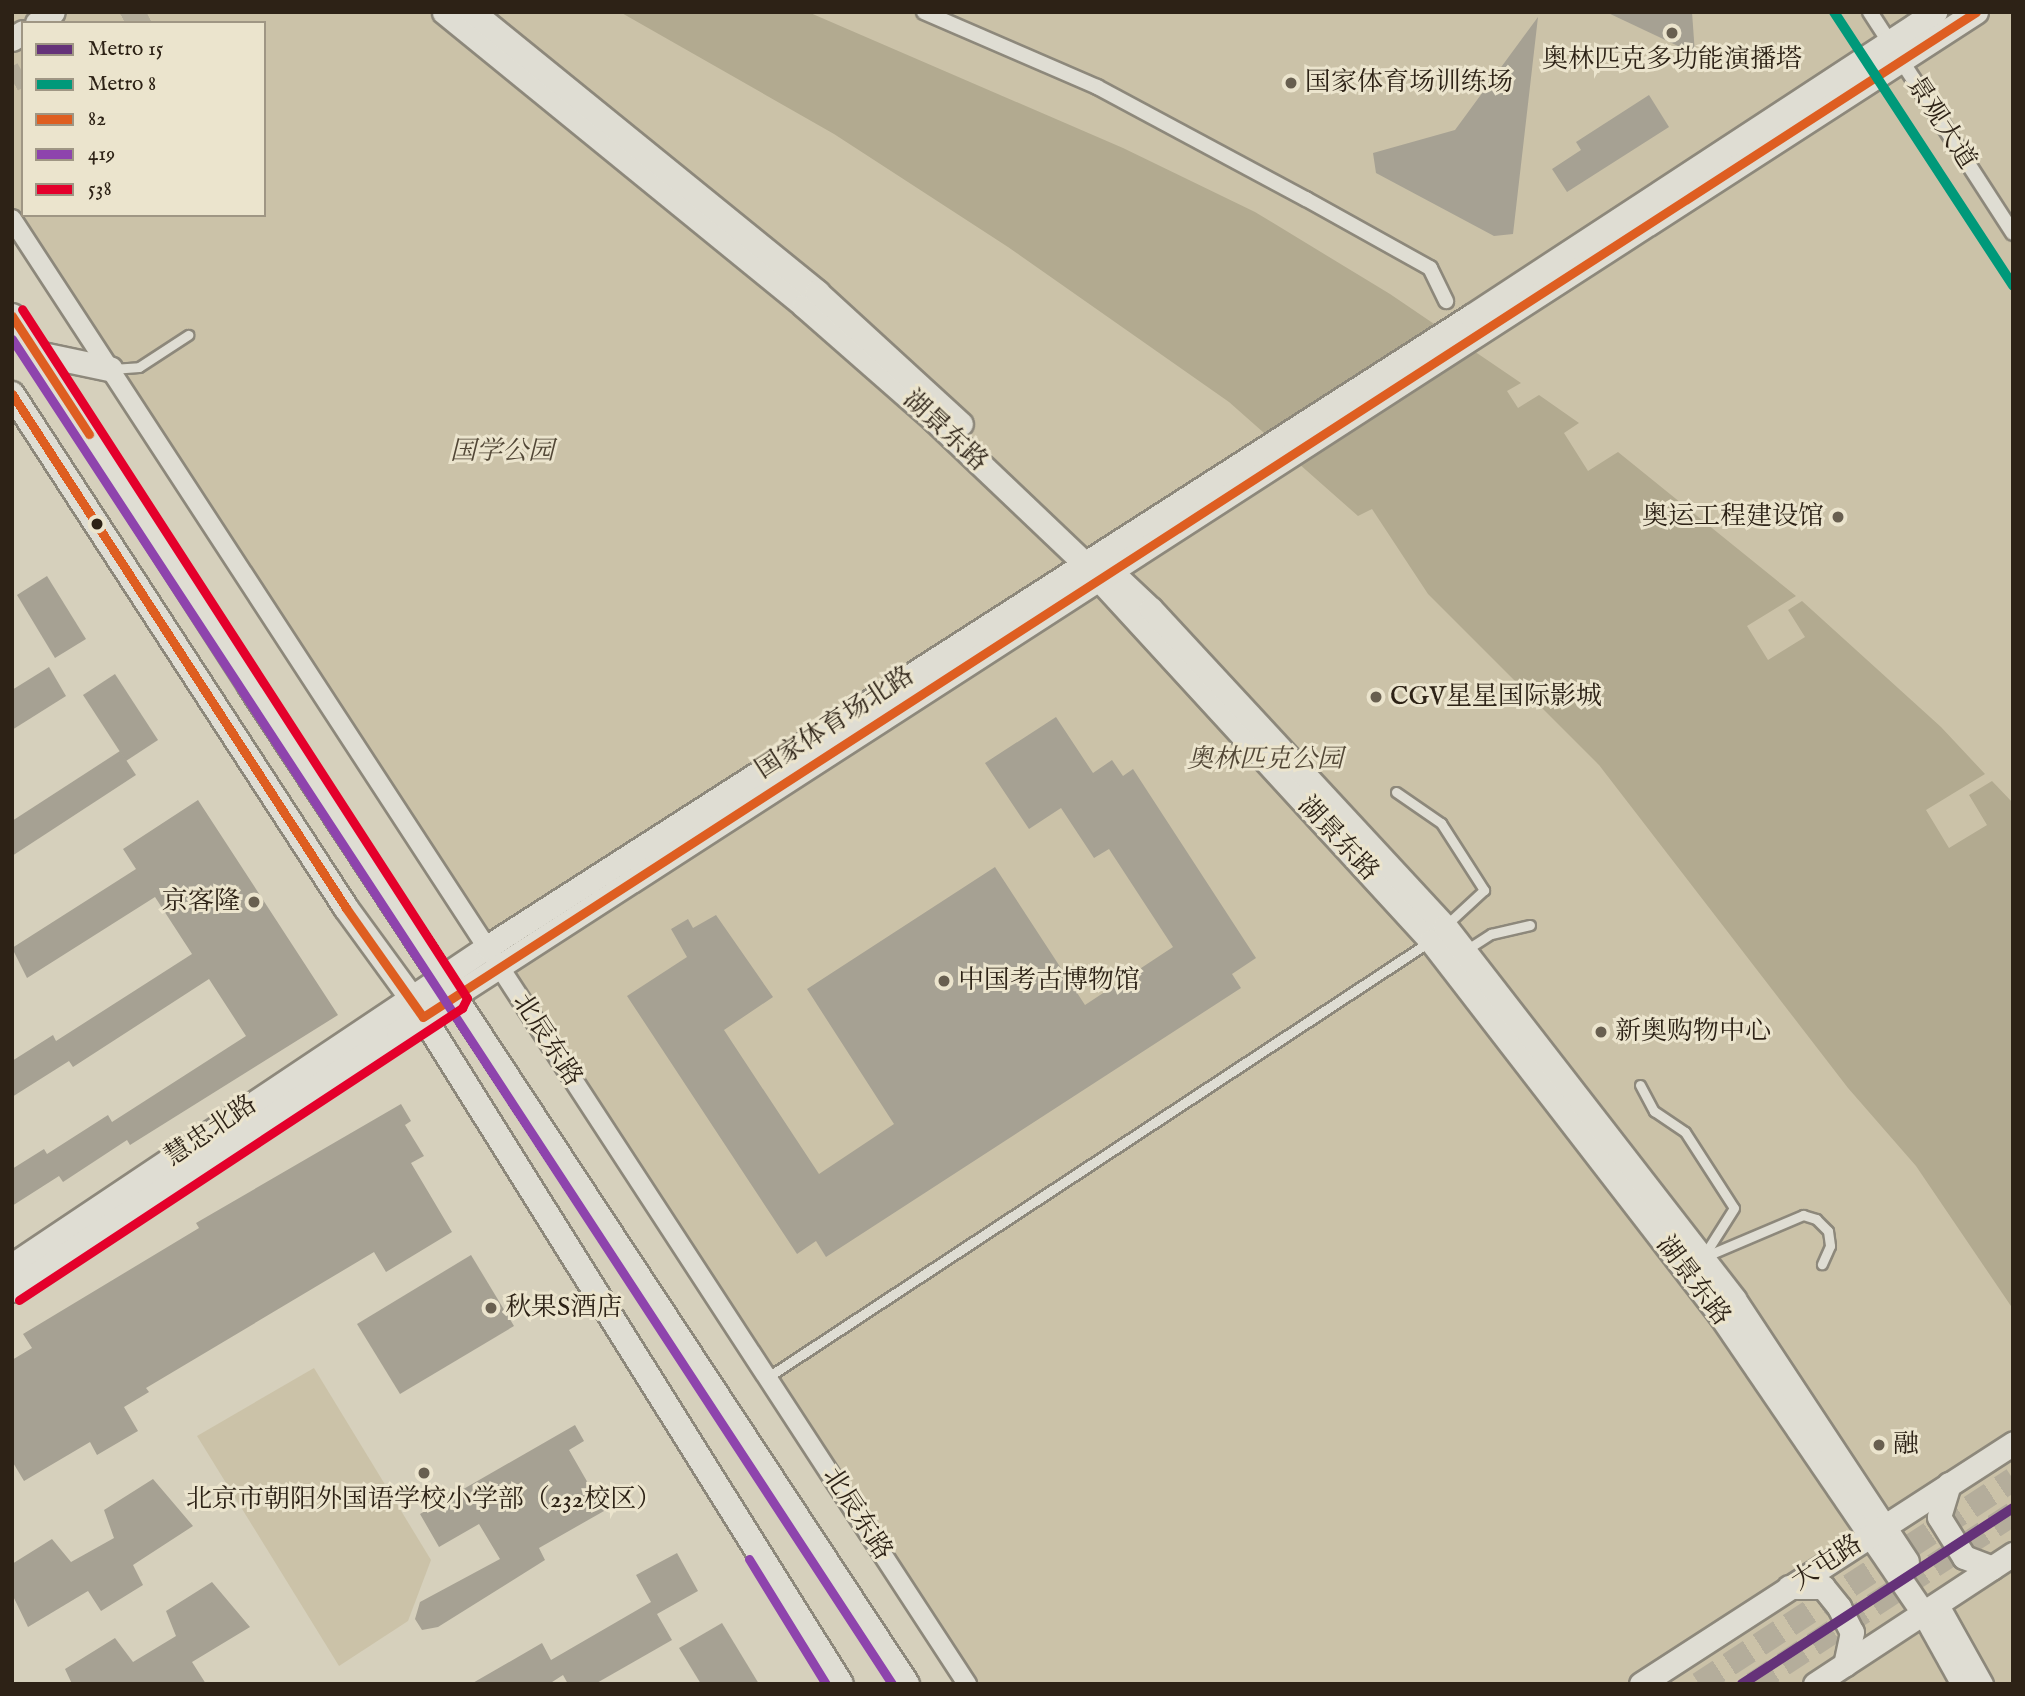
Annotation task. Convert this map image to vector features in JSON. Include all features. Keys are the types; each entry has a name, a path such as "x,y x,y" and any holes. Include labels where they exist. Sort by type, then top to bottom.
{"main road":[{"name":"北辰东路","path":"12,316 449,989 907,1684"},
{"path":"37,355 110,369"},
{"path":"12,394 346,908 417,1007 841,1684"}],"street":[{"name":"湖景东路","path":"444,12 804,306 1097,567 1152,609 1438,933 1878,1530"},
{"name":"湖景东路","path":"473,12 817,292 946,409 1097,567"},
{"path":"924,12 1097,87 1306,199 1430,268 1446,301"},
{"name":"景观大道","path":"1870,12 2013,233"},
{"path":"1469,329 1541,294 1895,52 1935,12"},
{"path":"1469,329 1514,288 1895,52 1976,12"},
{"name":"北辰东路","path":"12,219 967,1684"},
{"name":"国家体育场北路","path":"417,1007 449,989 493,957 1469,329"},
{"name":"湖景东路","path":"1438,933 1465,951 1702,1258 1930,1610 1981,1684"},
{"name":"慧忠北路","path":"12,1265 417,1007"},
{"name":"慧忠北路","path":"12,1290 417,1007"},
{"name":"大屯路","path":"1641,1684 2013,1443"},
{"path":"1949,1483 1939,1517 1964,1557 1992,1568"},
{"path":"1815,1684 2013,1554"},
{"path":"1789,1587 1823,1587 1839,1607 1852,1633 1845,1664"},
{"name":"湖景东路","path":"1930,1610 1963,1684"}],"lane":[{"path":"110,369 139,367 188,335"},
{"path":"768,1377 1438,933 1484,890 1441,823 1396,792"},
{"path":"1465,951 1491,934 1530,925"},
{"path":"1640,1085 1654,1111 1685,1132 1734,1208 1702,1258"},
{"path":"1702,1258 1803,1215 1816,1219 1828,1231 1829,1246 1822,1264"}],"green space":[{"name":"奥林匹克公园","path":"12,12 2013,12 2013,1684 975,1684 12,209"},
{"path":"314,1368 431,1560 408,1621 339,1666 197,1436"}],"shaded area":[{"path":"620,12 808,12 1123,148 1255,212 1390,294 1521,383 1507,391 1518,408 1539,395 1579,423 1564,433 1588,471 1618,452 1796,596 1747,626 1768,660 1805,637 1788,610 1802,601 1941,727 1985,774 1926,810 1949,848 1987,825 1969,795 1992,781 2013,803 2013,1309 1916,1166 1848,1088 1599,765 1428,594 1372,509 1358,516 1229,402 1008,247 834,134"}],"building":[{"name":"奥林匹克多功能演播塔","path":"1606,12 1692,12 1695,54"},
{"path":"1538,17 1513,234 1494,236 1376,173 1373,153 1455,130"},
{"path":"1649,95 1669,127 1567,192 1552,169 1581,150 1576,142"},
{"path":"47,576 86,639 55,658 17,595"},
{"path":"49,667 66,696 12,730 12,690"},
{"path":"115,674 158,740 126,761 83,695"},
{"name":"中国考古博物馆","path":"1056,717 1093,773 1112,760 1123,776 1133,769 1256,958 1232,974 1241,988 826,1257 816,1241 797,1254 627,996 687,957 671,929 688,919 693,928 716,915 773,997 724,1030 819,1174 894,1124 807,989 995,867 1085,1005 1173,947 1109,849 1094,858 1061,808 1029,829 985,763"},
{"path":"120,751 136,775 12,856 12,821"},
{"path":"198,800 338,1015 130,1145 127,1140 63,1182 59,1176 12,1206 12,1169 44,1149 47,1154 108,1115 112,1122 246,1036 209,979 73,1067 69,1061 12,1097 12,1061 53,1035 56,1041 192,954 155,897 27,978 12,948 136,869 123,849"},
{"path":"401,1104 411,1121 405,1125 424,1156 411,1163 452,1232 386,1272 374,1252 146,1388 149,1392 124,1407 138,1431 97,1455 90,1442 24,1481 12,1461 12,1360 32,1348 23,1334 199,1228 196,1223"},
{"path":"471,1255 514,1326 400,1394 357,1324"},
{"path":"575,1425 584,1441 569,1450 604,1511 539,1548 545,1560 438,1627 422,1630 415,1619 420,1602 500,1559 479,1524 439,1547 420,1514"},
{"path":"153,1479 193,1526 133,1565 143,1585 101,1611 88,1591 28,1627 12,1594 12,1564 52,1539 71,1562 114,1538 104,1510"},
{"path":"677,1553 698,1591 657,1614 672,1640 595,1684 568,1684 563,1675 549,1684 471,1684 542,1643 551,1660 651,1602 636,1575"},
{"path":"212,1582 250,1627 192,1662 206,1684 72,1684 65,1669 115,1638 133,1662 176,1636 166,1611"},
{"path":"722,1623 759,1684 701,1684 679,1648"}],"tunnel":[{"path":"129,21 146,12"},
{"path":"12,80 21,75"},
{"path":"1699,1684 2013,1479"},
{"path":"1753,1684 2013,1514"}],"metro line":[{"name":"8","path":"1834,12 2013,286"},
{"name":"15","path":"1742,1684 2013,1508"}],"transit line":[{"name":"82","path":"12,394 346,908 423,1017 1976,12"},
{"name":"538","path":"19,1300 462,1008 467,998 22,309"},
{"name":"82","path":"12,316 89,434"},
{"name":"419","path":"12,339 892,1684"},
{"name":"419","path":"749,1559 826,1684"}],"place":[{"name":"奥林匹克多功能演播塔","path":"1672,33"},
{"name":"国家体育场训练场","path":"1291,83"},
{"name":"奥运工程建设馆","path":"1838,517"},
{"name":"CGV星星国际影城","path":"1376,697"},
{"name":"京客隆","path":"254,902"},
{"name":"中国考古博物馆","path":"944,981"},
{"name":"新奥购物中心","path":"1601,1032"},
{"name":"秋果S酒店","path":"491,1308"},
{"name":"融","path":"1879,1445"},
{"name":"北京市朝阳外国语学校小学部（232校区）","path":"424,1473"}],"park label":[{"name":"国学公园","path":"502,452"}]}
